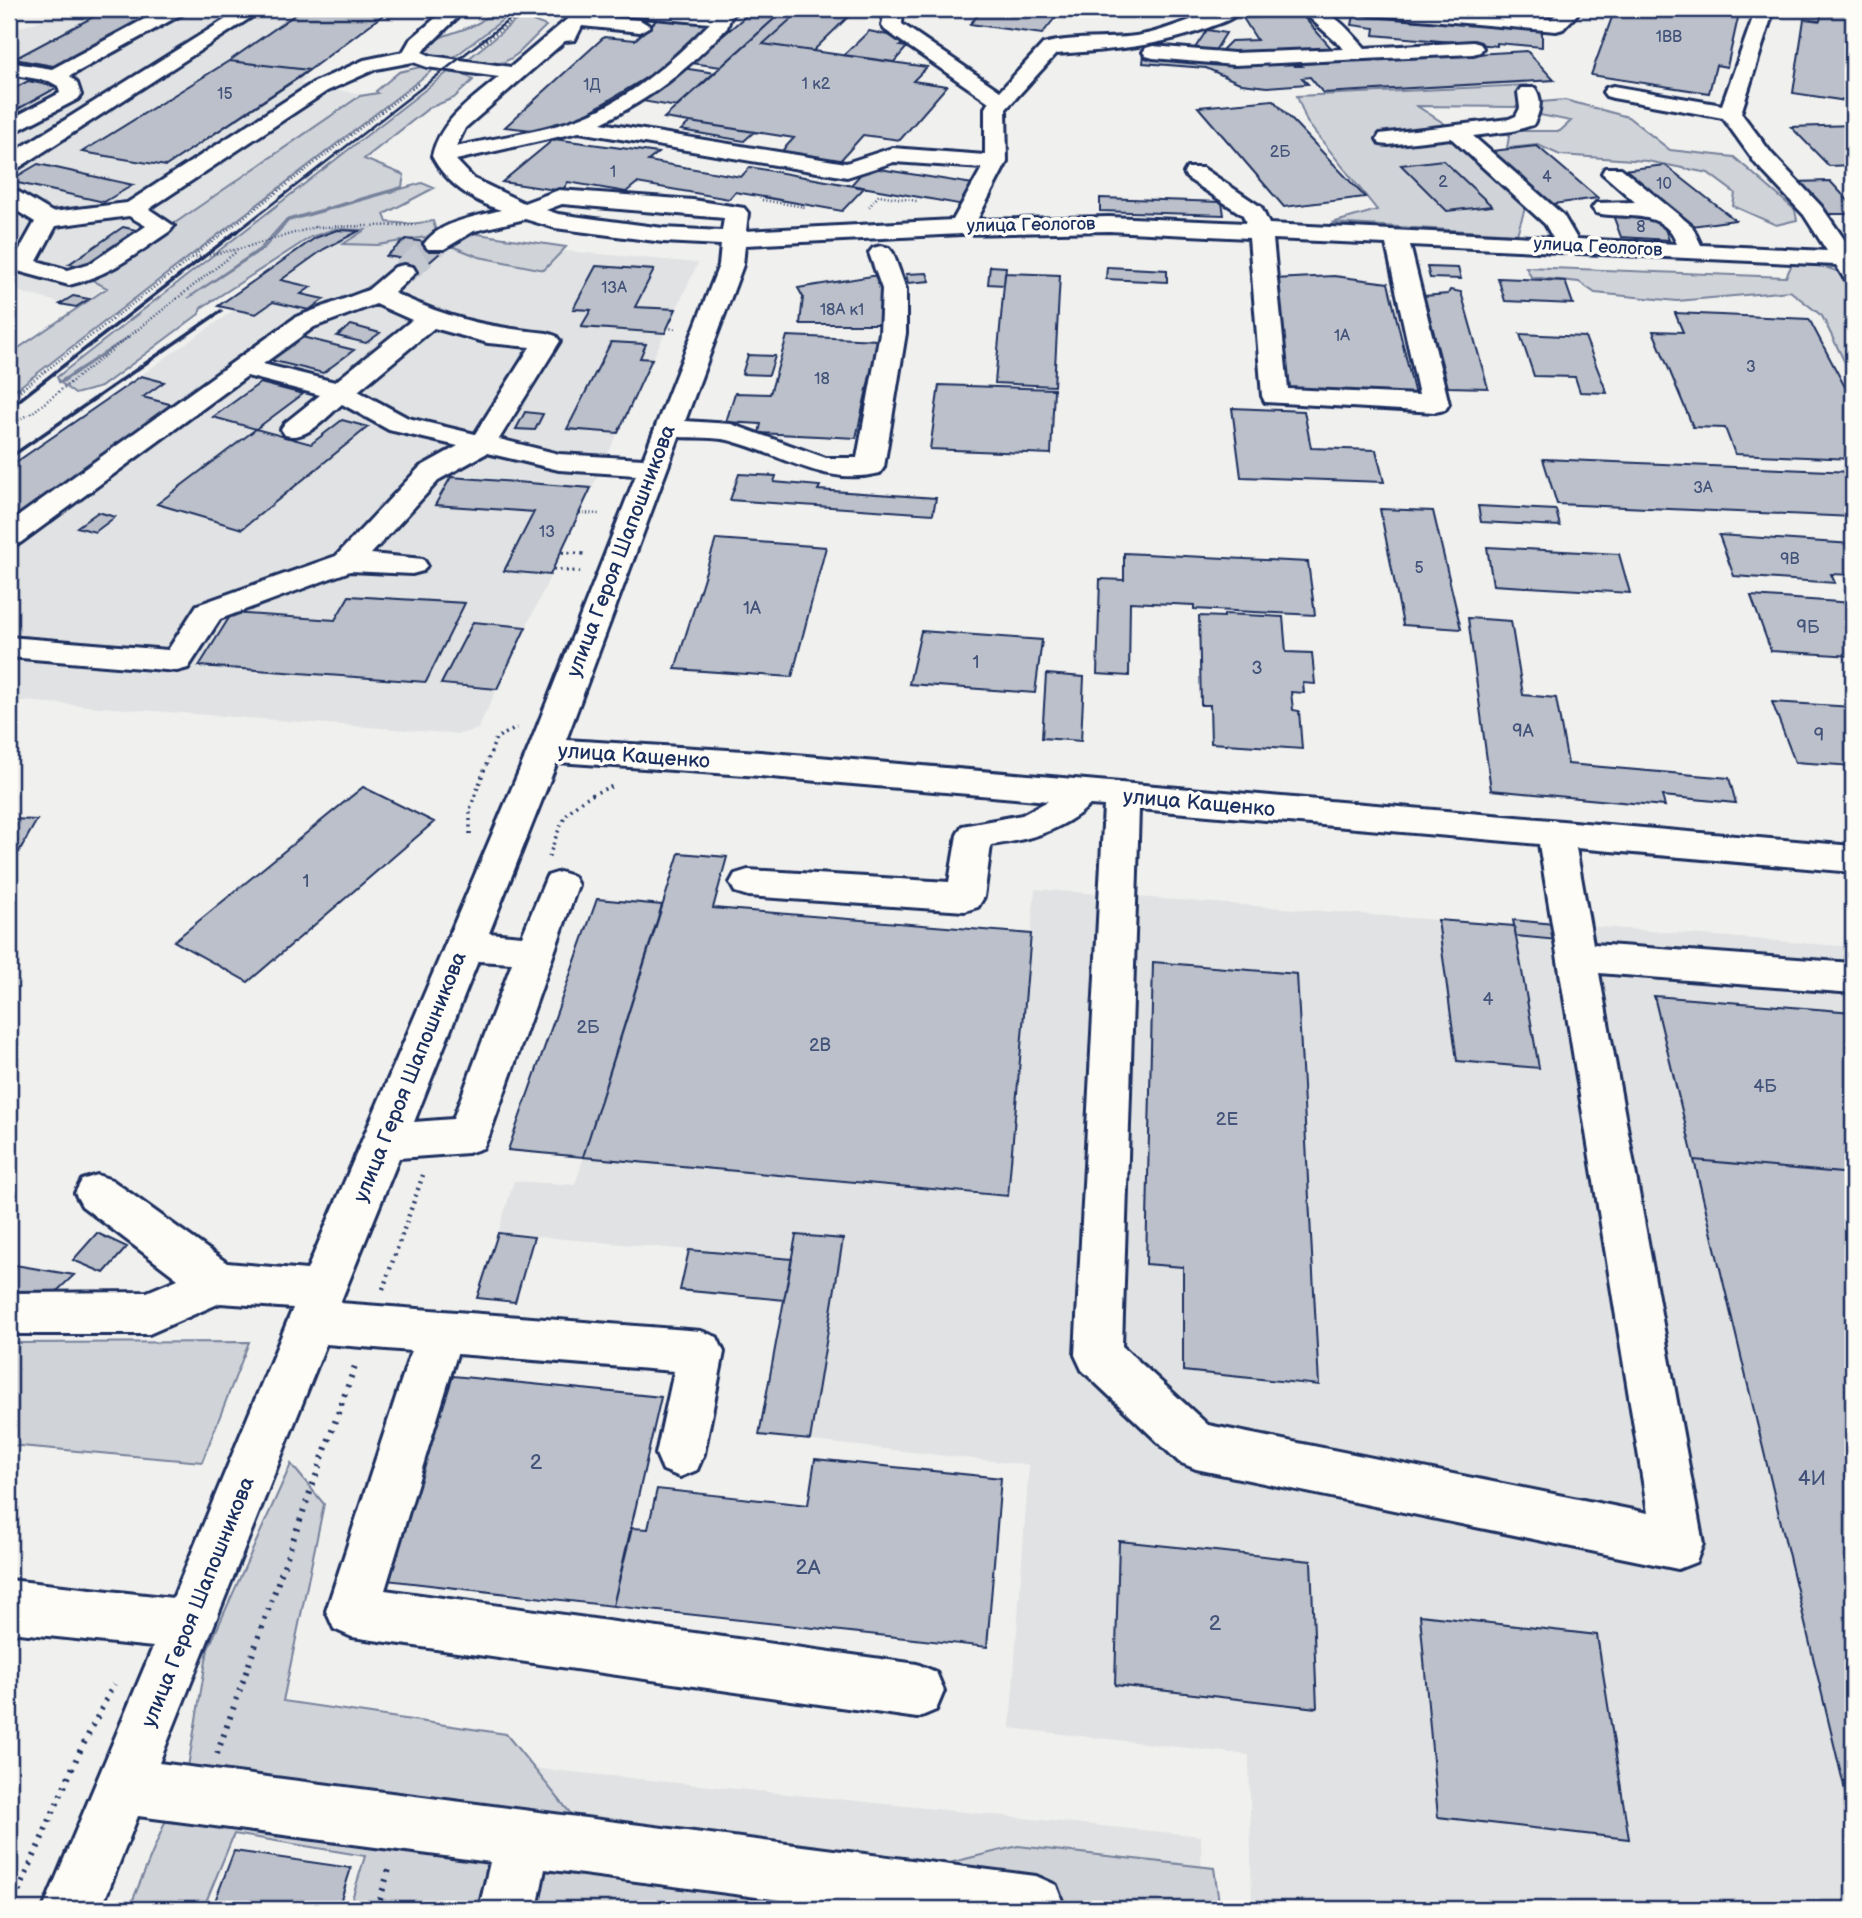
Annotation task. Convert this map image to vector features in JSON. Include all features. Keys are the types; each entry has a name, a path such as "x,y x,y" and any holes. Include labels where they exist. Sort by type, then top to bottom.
{"street":[{"path":"55,76 177,9"},
{"path":"9,164 255,9"},
{"path":"415,56 412,51 417,44 457,9"},
{"path":"443,156 579,126 629,101 680,65 720,24 725,13 620,9"},
{"path":"894,9 892,26 1001,101"},
{"path":"961,227 996,162 995,108 1050,48 1137,42 1183,31 1229,13 1232,9"},
{"path":"1308,9 1331,24 1360,54"},
{"path":"1371,9 1556,25 1573,9"},
{"path":"1730,113 1765,9"},
{"path":"583,15 640,26"},
{"path":"555,64 583,15"},
{"path":"523,212 466,184 450,169 443,156 446,142 457,124 583,15"},
{"path":"1153,52 1234,59 1473,48"},
{"path":"9,196 48,220 132,209 320,87 371,64 415,56 513,74"},
{"path":"680,65 703,68"},
{"path":"9,68 55,76 67,83 71,95 9,129"},
{"path":"1388,139 1513,125 1525,120 1530,108 1528,92"},
{"path":"1613,92 1730,113 1764,159 1814,211 1850,263"},
{"path":"579,126 847,170 892,155 996,162"},
{"path":"1455,131 1555,220 1569,246"},
{"path":"1195,173 1253,212 1260,231 1275,396 1435,404 1396,237"},
{"path":"1613,173 1684,231 1692,251"},
{"path":"432,235 523,212 559,197 693,206 736,213 741,256"},
{"path":"1604,208 1659,209"},
{"path":"48,220 16,269 69,278 100,268 162,226 132,209"},
{"path":"840,256 1041,247 1109,224"},
{"name":"улица Геологов","path":"741,256 961,227 1109,224 1692,251 1850,263"},
{"path":"668,428 732,432 822,466 870,467 893,333 894,289 881,253"},
{"name":"улица Героя Шапошникова","path":"72,1909 545,750 652,468 741,256"},
{"path":"9,537 246,368 305,322 377,295 404,272"},
{"path":"347,562 430,473 482,444 547,341 488,335 429,319 377,295"},
{"path":"295,429 429,319"},
{"path":"246,368 341,392 399,424 559,462 652,468"},
{"path":"9,647 177,661 208,612 347,562 412,565"},
{"name":"улица Кащенко","path":"545,750 773,765 1853,859"},
{"path":"748,883 965,897 975,835 1035,826 1066,807 1081,793"},
{"path":"1122,796 1120,896 1104,1175 1098,1355 1196,1446 1678,1544 1555,834"},
{"path":"385,1142 468,1136 560,886"},
{"path":"464,945 536,951"},
{"path":"1577,957 1853,978"},
{"path":"97,1193 218,1283"},
{"path":"9,1313 149,1313 218,1283 289,1287 316,1307 369,1326 701,1352 680,1454"},
{"path":"440,1333 352,1611 917,1691"},
{"path":"9,1606 189,1626"},
{"path":"122,1786 1036,1905 1036,1909"},
{"path":"508,1909 524,1837"}],"path":[{"path":"9,399 192,258 527,9"},
{"path":"192,258 239,249 315,227 432,235"},
{"path":"9,425 33,412 239,249"},
{"path":"676,334 681,319"},
{"path":"9,386 22,389"},
{"path":"580,513 611,515"},
{"path":"562,552 593,554"},
{"path":"553,569 586,572"},
{"path":"560,886 543,874 565,811 573,803 591,794 622,784"},
{"path":"201,1796 437,1138"},
{"path":"11,1909 78,1755 115,1682"}],"shaded area":[{"path":"76,9 391,9 301,76 307,78 300,84 375,96 76,307 9,289 9,31"},
{"path":"497,9 513,9 457,55 439,60 421,52 441,37 478,23"},
{"path":"530,9 540,9 528,19 546,26 518,53 502,63 492,65 463,63"},
{"path":"420,67 434,69 9,395 9,351 17,349 107,288 92,280 360,96 378,93 376,91 399,72"},
{"path":"448,72 466,75 473,80 454,98 429,108 364,159 404,175 402,187 286,220 261,248 188,298 264,248 288,221 422,183 434,188 384,214 387,222 410,224 433,221 436,231 431,236 378,245 343,244 365,230 335,229 311,237 201,308 199,314 101,387 75,394 61,383 130,336 59,382 57,377"},
{"path":"1526,85 1517,107 1417,106 1445,124 1429,130 1460,145 1526,205 1517,234 1332,223 1377,210 1307,122 1297,96"},
{"path":"1565,100 1628,117 1670,150 1734,157 1795,210 1797,220 1776,225 1733,206 1735,193 1708,173 1647,161 1560,155 1538,145 1507,148 1510,131 1560,131 1571,121 1535,114 1541,102"},
{"path":"337,230 698,263 478,729 460,734 9,700 9,467 234,310 218,306 315,238"},
{"path":"471,233 566,247 544,270 479,257 449,245"},
{"path":"1792,264 1822,266 1848,275 1853,283 1853,379 1822,316 1790,291 1677,301 1595,293 1579,282 1531,277 1526,267 1786,277"},
{"path":"679,853 727,857 714,908 1031,934 1035,889 1514,926 1513,920 1853,947 1853,1909 1252,1909 1249,1755 1010,1728 1029,1465 759,1435 791,1259 498,1233 514,1181 575,1185"},
{"path":"249,1342 202,1462 9,1445 9,1343"},
{"path":"291,1464 324,1504 283,1701 506,1734 575,1819 941,1865 1018,1846 1214,1868 1220,1909 349,1909 365,1856 234,1834 203,1909 129,1909 188,1767 208,1649"},
{"path":"492,1764 1201,1836 1202,1909 455,1909"}],"building":[{"path":"108,9 165,9 59,67 14,59"},
{"path":"303,9 391,9 300,77 166,166 82,152 229,61"},
{"path":"754,9 785,9 721,67 691,63"},
{"path":"785,9 802,9 763,44 927,67 913,81 947,86 900,140 863,135 838,163 779,154 794,138 664,118"},
{"path":"802,9 851,14 813,51 763,44"},
{"path":"983,9 1062,9 1042,34 970,24"},
{"path":"1136,9 1217,9 1211,18"},
{"path":"1246,9 1290,9 1302,15 1243,18"},
{"path":"1479,9 1528,9 1526,18 1478,13"},
{"path":"1615,9 1740,9 1727,67 1716,65 1709,93 1591,75"},
{"path":"1822,9 1853,9 1853,102 1793,93 1804,19 1820,21"},
{"path":"1302,15 1333,50 1216,56 1231,41 1257,40 1243,18"},
{"path":"1354,15 1542,31 1542,47 1497,43 1497,46 1374,35 1375,28 1352,25"},
{"path":"661,16 712,21 680,57 586,114 541,131 505,127 604,37 635,40"},
{"path":"1207,30 1226,33 1213,54 1193,51"},
{"path":"869,31 906,39 900,46 907,47 894,62 844,55"},
{"path":"1527,51 1554,80 1323,93 1310,77 1302,78 1308,84 1267,87 1242,84 1206,68 1143,63 1144,55 1219,61 1231,66 1291,62 1294,66 1302,66 1300,64"},
{"path":"229,61 309,70 166,166 82,152"},
{"path":"682,68 715,73 677,107 642,101"},
{"path":"28,81 58,87 9,114 9,85 17,87"},
{"path":"1273,100 1365,197 1284,207 1198,107"},
{"path":"690,122 754,132 744,141 681,130"},
{"path":"1853,125 1853,165 1829,166 1791,127"},
{"path":"554,139 658,153 648,161 741,177 750,167 864,188 842,211 735,192 729,199 637,183 626,192 568,182 562,191 502,182"},
{"path":"1537,146 1598,198 1553,204 1492,151"},
{"path":"1443,160 1492,206 1447,211 1401,165"},
{"path":"38,164 133,185 104,202 9,181"},
{"path":"1665,165 1735,220 1692,226 1623,170"},
{"path":"867,167 979,185 964,205 851,185"},
{"path":"1830,181 1853,206 1853,214 1825,214 1796,182"},
{"path":"1100,198 1222,202 1224,215 1100,211"},
{"path":"1613,215 1661,218 1669,240 1621,237"},
{"path":"123,227 140,231 86,267 69,264"},
{"path":"337,230 359,231 324,249 281,280 311,287 301,294 324,299 309,310 273,302 256,314 218,306 315,238"},
{"path":"406,239 448,246 416,274 392,270 405,259 386,256"},
{"path":"596,266 654,270 635,307 676,309 665,333 581,327 591,310 573,309"},
{"path":"990,266 1006,267 1004,285 988,284"},
{"path":"1107,267 1167,270 1167,282 1106,279"},
{"path":"1427,267 1458,268 1461,279 1430,278"},
{"path":"927,273 930,281 908,283 906,274"},
{"path":"1005,273 1060,275 1054,386 995,383"},
{"path":"878,275 883,284 881,324 800,324 803,297 798,288"},
{"path":"1334,276 1388,283 1415,395 1290,390 1274,279"},
{"path":"1498,278 1565,281 1573,304 1505,301"},
{"path":"1450,290 1461,292 1488,388 1448,387 1424,296 1448,294"},
{"path":"73,296 89,299 76,307 60,304"},
{"path":"1675,313 1809,319 1853,402 1853,459 1735,454 1725,428 1693,427 1653,331 1683,332"},
{"path":"351,325 380,333 366,343 337,336"},
{"path":"1520,334 1585,337 1607,393 1580,392 1575,377 1534,376"},
{"path":"787,336 878,340 856,438 759,433 761,424 726,422 735,393 770,394"},
{"path":"302,337 354,350 323,373 270,360"},
{"path":"611,342 646,344 640,358 652,359 618,433 567,429"},
{"path":"748,355 775,356 769,375 742,374"},
{"path":"141,376 164,382 143,397 173,405 9,524 9,467"},
{"path":"260,383 303,394 256,429 213,417"},
{"path":"939,385 1054,389 1051,454 930,449"},
{"path":"1232,408 1304,411 1311,448 1376,450 1384,482 1241,477"},
{"path":"525,412 543,414 535,430 516,429"},
{"path":"342,420 368,427 242,529 157,504 256,429 311,444"},
{"path":"1543,459 1853,472 1853,517 1557,504"},
{"path":"739,474 776,476 774,482 820,486 818,490 936,498 933,514 730,500"},
{"path":"451,477 591,488 550,575 504,571 534,512 435,505"},
{"path":"1478,506 1556,510 1560,526 1481,522"},
{"path":"1380,509 1433,511 1461,629 1403,625"},
{"path":"98,512 115,517 95,532 77,527"},
{"path":"1719,535 1853,544 1853,575 1831,574 1835,583 1734,576"},
{"path":"716,539 826,547 792,677 675,669"},
{"path":"1487,547 1619,554 1630,593 1493,585"},
{"path":"1124,553 1308,562 1315,615 1194,609 1194,605 1130,602 1129,676 1097,674 1100,579 1124,580"},
{"path":"349,596 465,603 426,682 199,666 232,613 335,620"},
{"path":"1751,596 1853,603 1853,656 1771,651"},
{"path":"1224,614 1283,617 1286,652 1312,653 1315,684 1303,683 1304,693 1291,692 1293,710 1299,711 1302,749 1211,743 1210,705 1201,705 1199,616 1224,617"},
{"path":"1468,618 1511,621 1523,695 1556,698 1568,764 1729,778 1736,803 1662,796 1665,806 1491,790"},
{"path":"473,622 526,627 497,689 441,684"},
{"path":"921,631 1042,640 1035,693 909,684"},
{"path":"1046,674 1084,677 1081,741 1042,738"},
{"path":"1772,702 1853,707 1853,766 1795,762"},
{"path":"363,787 434,822 248,982 174,941"},
{"path":"9,819 37,820 9,869"},
{"path":"679,853 727,857 713,908 1031,934 1008,1196 583,1157"},
{"path":"597,899 662,905 583,1157 508,1150"},
{"path":"1438,920 1514,926 1539,1068 1457,1061"},
{"path":"1513,920 1554,924 1557,940 1516,936"},
{"path":"1153,962 1297,974 1319,1385 1183,1371 1183,1267 1146,1264"},
{"path":"1654,996 1853,1012 1853,1174 1694,1160"},
{"path":"1694,1160 1853,1174 1853,1783 1843,1782"},
{"path":"97,1233 127,1247 104,1273 73,1260"},
{"path":"498,1233 534,1237 515,1302 477,1298"},
{"path":"796,1235 843,1239 810,1440 759,1435"},
{"path":"689,1250 792,1259 784,1300 680,1290"},
{"path":"9,1264 74,1275 39,1308 9,1305"},
{"path":"453,1376 661,1397 613,1606 386,1580"},
{"path":"815,1459 1001,1478 987,1647 613,1606 632,1528 648,1529 657,1489 808,1505"},
{"path":"1119,1541 1311,1561 1317,1708 1115,1685"},
{"path":"1420,1615 1597,1635 1629,1839 1438,1817"},
{"path":"1843,1782 1853,1783 1853,1826"},
{"path":"234,1851 351,1868 338,1909 212,1909"}],"tunnel":[{"path":"404,272 436,244"}],"railway":[{"path":"235,233 523,9"},
{"path":"9,408 237,231"},
{"path":"9,458 221,311"}]}
